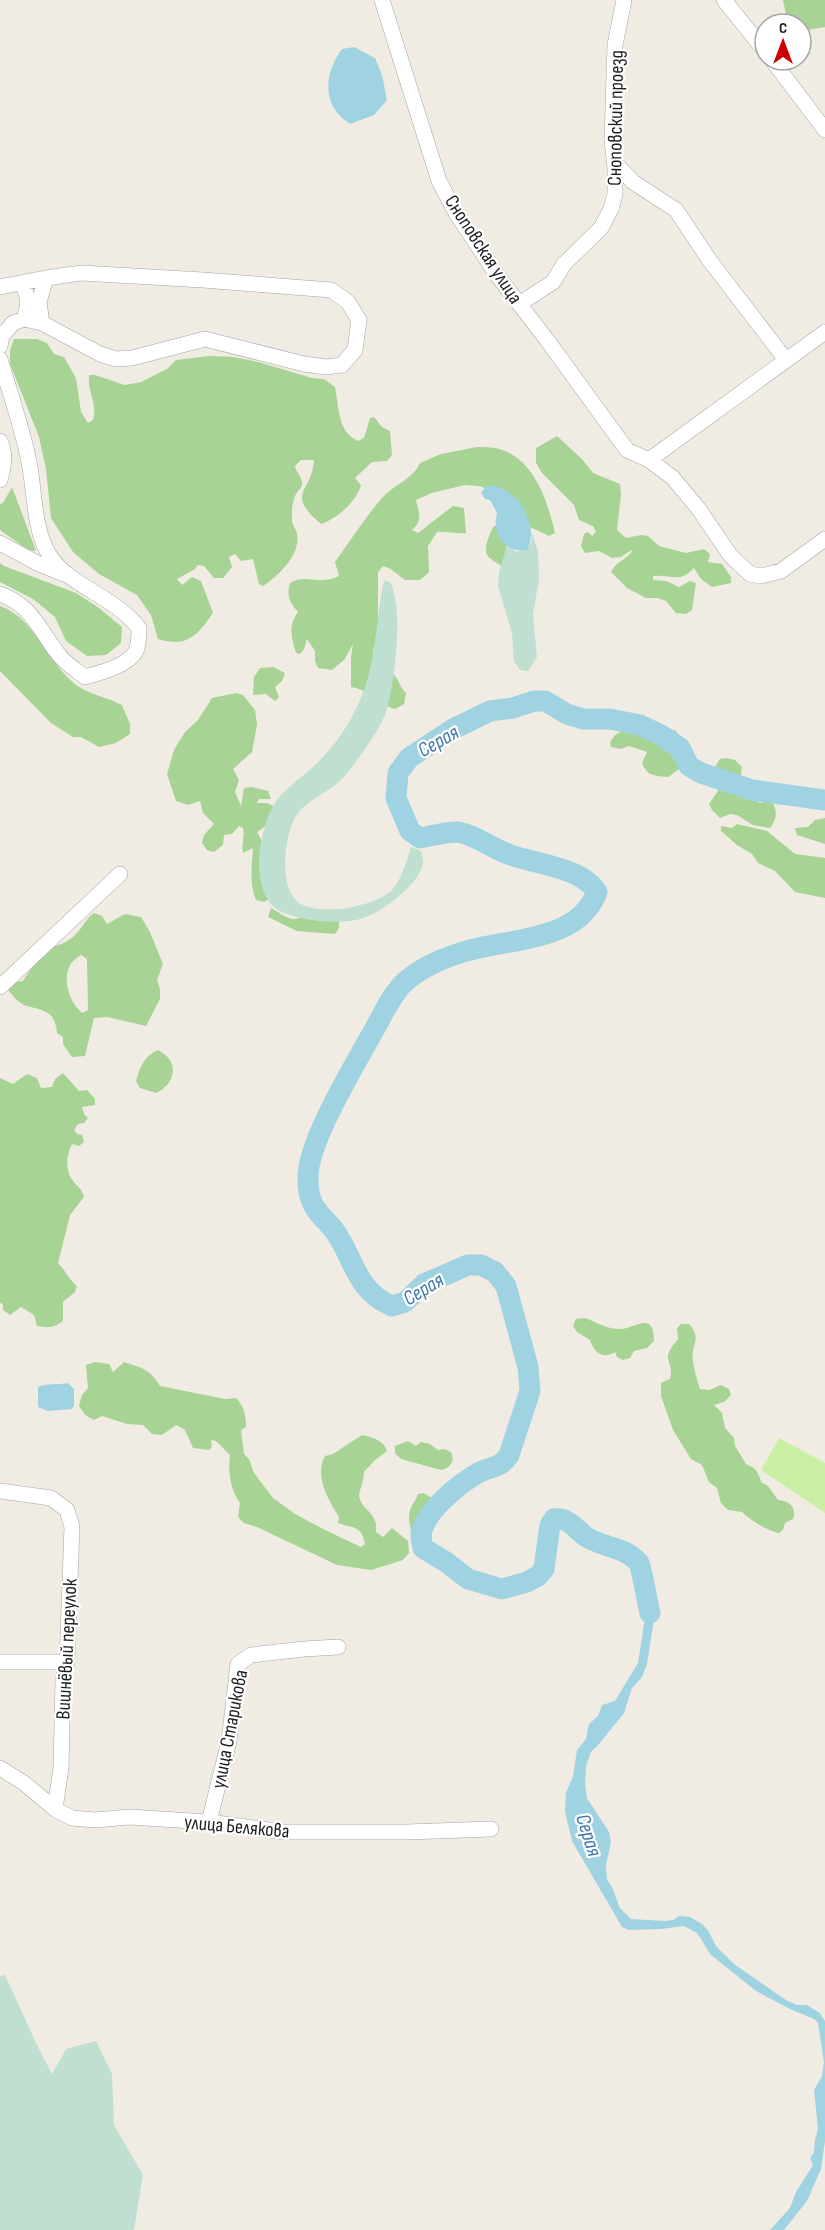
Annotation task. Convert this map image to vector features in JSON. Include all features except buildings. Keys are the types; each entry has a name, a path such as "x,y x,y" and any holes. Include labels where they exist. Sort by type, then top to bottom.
{"street":[{"name":"Сноповская улица","path":"382,0 439,181 456,213 497,275 627,450 649,460 672,477 698,508 729,555 750,574 761,576 781,571 825,539"},
{"name":"Сноповский проезд","path":"519,304 553,282 564,264 601,228 611,209 615,194 612,140 615,45 624,0"},
{"path":"723,0 753,36"},
{"path":"781,72 825,130"},
{"path":"615,163 633,182 676,210 710,261 786,360"},
{"path":"0,287 81,273 331,290 348,302 359,320 355,350 342,365 334,366 304,364 205,339 132,358 116,359 100,354 42,323 24,319 13,323 2,336 0,346"},
{"path":"42,323 39,302 46,278"},
{"path":"22,284 29,306 24,319"},
{"path":"649,460 825,332"},
{"path":"0,359 28,461 40,531 50,556 67,575"},
{"path":"0,441 4,457 0,480"},
{"path":"0,543 37,563 67,575 129,615 139,628 139,642 135,654 117,667 85,677 60,657 39,624 23,606 0,594"},
{"path":"0,987 120,874"},
{"name":"Вишнёвый переулок","path":"0,1491 51,1498 67,1510 72,1527 67,1662 63,1681 61,1768 56,1809"},
{"name":"улица Старикова","path":"209,1822 229,1741 238,1664 251,1655 304,1648 338,1647"},
{"path":"0,1662 67,1662"},
{"name":"улица Белякова","path":"0,1768 72,1818 95,1820 129,1817 209,1822 284,1832 491,1829"}],"green space":[{"path":"783,0 825,0 825,27 813,29 813,12 786,12"},
{"path":"14,339 37,339 47,343 54,354 64,357 76,378 81,412 88,423 93,420 94,414 89,375 125,385 141,382 167,369 176,360 209,356 234,357 312,378 324,379 335,387 340,418 351,437 358,441 364,438 370,418 374,417 382,427 390,431 392,455 387,461 372,462 355,478 361,485 351,503 340,514 321,524 310,513 302,499 314,460 301,460 295,466 302,484 293,502 292,511 297,542 287,564 263,586 259,584 253,559 241,561 235,554 229,557 232,567 223,578 214,578 204,566 198,565 177,579 182,585 192,577 201,581 213,613 196,634 184,641 158,639 151,615 137,595 99,574 73,552 51,518 46,469 39,437 10,364 10,350"},
{"path":"557,436 582,459 593,473 620,484 617,530 626,538 648,536 659,546 686,553 704,549 710,554 708,562 722,564 731,577 731,583 712,587 701,579 694,568 679,577 653,576 653,580 666,581 679,587 690,581 696,583 692,610 686,614 676,613 666,601 646,598 627,588 611,572 633,549 621,557 612,558 599,551 585,553 581,546 584,534 588,532 592,536 596,532 593,526 579,520 574,505 542,473 536,463 536,448"},
{"path":"477,447 502,450 525,465 544,497 555,533 549,536 528,526 505,495 479,486 465,485 432,493 416,500 419,520 412,530 418,533 453,506 464,508 466,533 437,532 428,546 429,572 420,580 405,580 383,566 378,572 378,623 383,636 373,649 377,679 392,673 406,693 404,704 395,709 351,687 353,644 344,660 332,670 318,668 315,651 307,639 304,649 300,654 296,653 291,632 298,612 289,599 290,583 302,579 325,580 339,576 335,562 370,512 388,492 413,473 420,463 441,454"},
{"path":"12,487 36,551 28,550 0,530 0,504 3,503"},
{"path":"499,525 509,537 502,566 486,553 492,529"},
{"path":"532,533 538,551 539,579 533,614 537,657 528,671 520,670 514,661 512,633 498,586 499,572 507,546 517,552 531,544"},
{"path":"0,563 76,593 99,608 122,627 121,643 106,655 87,656 66,641 55,617 33,599 0,582"},
{"path":"384,581 390,582 397,609 395,665 386,712 373,738 341,780 298,813 286,847 286,876 294,898 303,905 323,909 347,908 371,902 390,892 400,878 411,847 421,851 423,864 420,872 406,890 365,918 329,922 292,916 272,905 264,893 259,861 265,827 277,800 328,751 346,727 355,710 370,671"},
{"path":"0,606 23,620 76,685 122,705 130,724 130,734 116,743 99,747 81,737 73,737 51,723 0,671"},
{"path":"273,667 285,673 282,681 275,687 279,697 275,701 266,694 253,695 254,677 260,668"},
{"path":"236,693 243,695 255,710 257,725 252,752 233,769 239,780 235,792 241,806 244,788 252,787 268,791 271,799 259,799 257,803 267,803 273,806 274,811 272,819 257,832 266,848 269,899 264,902 256,900 252,887 253,848 243,853 243,828 239,826 232,834 224,835 223,845 214,852 207,850 202,843 204,835 214,824 203,813 200,801 188,805 176,801 167,774 174,750 212,698"},
{"path":"649,726 662,731 675,730 683,741 682,747 685,754 682,760 683,766 668,777 655,776 646,771 642,763 647,752 629,746 621,749 611,747 610,743 617,734"},
{"path":"720,759 735,760 742,767 741,775 747,790 757,795 756,801 760,803 771,800 773,803 776,814 770,828 753,825 737,815 730,814 720,818 712,810 709,804 718,791 715,781 722,777 715,772 715,767"},
{"path":"825,818 825,844 797,835 795,828 808,827 815,820"},
{"path":"737,824 767,831 795,854 825,858 825,898 795,892 775,871 758,863 752,854 721,831 721,826 732,828"},
{"path":"271,908 294,919 310,913 339,921 339,928 335,934 297,931 268,917"},
{"path":"94,913 102,916 107,924 125,914 141,917 163,964 157,980 160,999 146,1026 107,1017 94,1018 85,1056 72,1057 63,1044 63,1037 57,1033 52,1017 44,1011 21,1004 8,990 13,982 23,981 43,949 69,940","holes":["81,955 87,959 88,1010 82,1013 72,1000 67,975 74,960"]},
{"path":"158,1050 170,1060 173,1072 168,1084 156,1093 140,1088 136,1081 143,1062"},
{"path":"63,1073 79,1091 87,1090 95,1099 95,1105 82,1107 88,1118 84,1123 78,1124 74,1130 77,1134 82,1135 84,1142 79,1146 72,1144 68,1153 70,1177 84,1197 70,1215 58,1263 77,1286 75,1292 63,1302 63,1321 44,1327 37,1326 34,1315 21,1307 10,1315 3,1310 3,1304 0,1303 0,1078 13,1084 27,1074 37,1078 41,1088 52,1087 55,1079"},
{"path":"585,1318 616,1329 647,1323 651,1326 654,1341 647,1348 634,1351 630,1358 623,1360 617,1357 615,1352 606,1355 599,1354 590,1340 577,1332 573,1326 576,1319"},
{"path":"681,1324 689,1324 695,1334 693,1361 700,1389 709,1390 721,1385 729,1389 731,1395 724,1402 714,1405 722,1413 725,1428 734,1438 735,1446 746,1464 756,1470 761,1482 768,1486 778,1500 793,1508 793,1519 785,1523 783,1530 779,1533 759,1525 742,1512 728,1510 721,1503 717,1488 709,1482 702,1465 691,1459 673,1430 661,1396 661,1383 670,1379 669,1352 678,1339 677,1328"},
{"path":"95,1362 109,1364 113,1372 124,1362 136,1366 149,1373 160,1386 225,1399 236,1398 243,1408 246,1419 246,1427 241,1430 244,1454 249,1459 254,1473 273,1498 295,1514 361,1547 365,1544 359,1530 338,1523 339,1517 324,1487 322,1464 325,1456 333,1454 362,1435 378,1440 387,1451 364,1472 359,1494 360,1500 374,1518 376,1532 383,1537 392,1528 408,1541 409,1553 403,1560 371,1570 337,1565 244,1523 238,1517 240,1503 230,1480 230,1455 216,1441 211,1440 212,1447 209,1450 193,1448 185,1430 176,1425 162,1435 152,1434 143,1425 127,1424 102,1416 94,1420 85,1415 79,1406 82,1395 88,1388 86,1365"},
{"path":"779,1438 825,1463 825,1513 761,1470"},
{"path":"408,1441 416,1446 421,1442 430,1444 438,1450 444,1449 451,1452 453,1458 451,1464 441,1470 401,1459 395,1453 395,1446"},
{"path":"423,1493 434,1499 430,1508 435,1522 433,1530 427,1537 416,1541 412,1540 410,1512 418,1494"},
{"path":"5,1975 52,2074 66,2049 96,2041 112,2074 114,2125 143,2175 134,2230 0,2230 0,1976"}],"water":[{"path":"354,47 375,58 382,75 387,100 374,115 350,124 336,111 328,88 337,56 342,49"},
{"path":"493,485 513,496 524,509 531,534 527,550 512,549 498,535 497,513 490,500 485,499 481,493 486,486"},
{"path":"68,1383 74,1389 72,1409 48,1411 38,1407 38,1387"},
{"path":"648,1585 651,1591 654,1619 647,1664 642,1677 632,1688 624,1713 591,1752 586,1766 587,1798 609,1832 611,1842 606,1865 607,1880 620,1908 631,1919 665,1921 679,1916 690,1917 708,1930 716,1946 734,1964 786,2000 797,2005 807,2005 820,2013 825,2021 825,2141 821,2169 807,2201 784,2230 770,2230 790,2208 796,2192 813,2165 810,2158 814,2152 818,2129 814,2090 822,2076 824,2062 818,2023 756,1991 711,1955 697,1933 684,1926 629,1930 622,1927 572,1841 565,1812 566,1793 573,1776 577,1750 586,1739 589,1724 598,1716 602,1705 615,1701 638,1663 645,1618 638,1587"}],"waterway":[{"name":"Серая","path":"650,1613 639,1563 627,1553 592,1540 563,1520 554,1519 550,1525 544,1569 538,1576 527,1582 502,1589 468,1579 423,1548 421,1534 436,1507 478,1473 506,1460 530,1391 528,1367 506,1286 495,1272 481,1265 468,1265 424,1284 405,1302 392,1306 379,1299 368,1290 336,1233 312,1203 308,1186 310,1164 323,1125 388,1005 405,982 426,967 458,954 558,930 574,921 588,909 597,892 590,884 569,872 508,854 463,833 420,838 410,831 396,798 398,773 409,758 453,729 490,711 513,708 534,701 545,701 567,714 583,719 610,719 640,725 680,748 689,766 701,773 752,790 825,800"}]}
